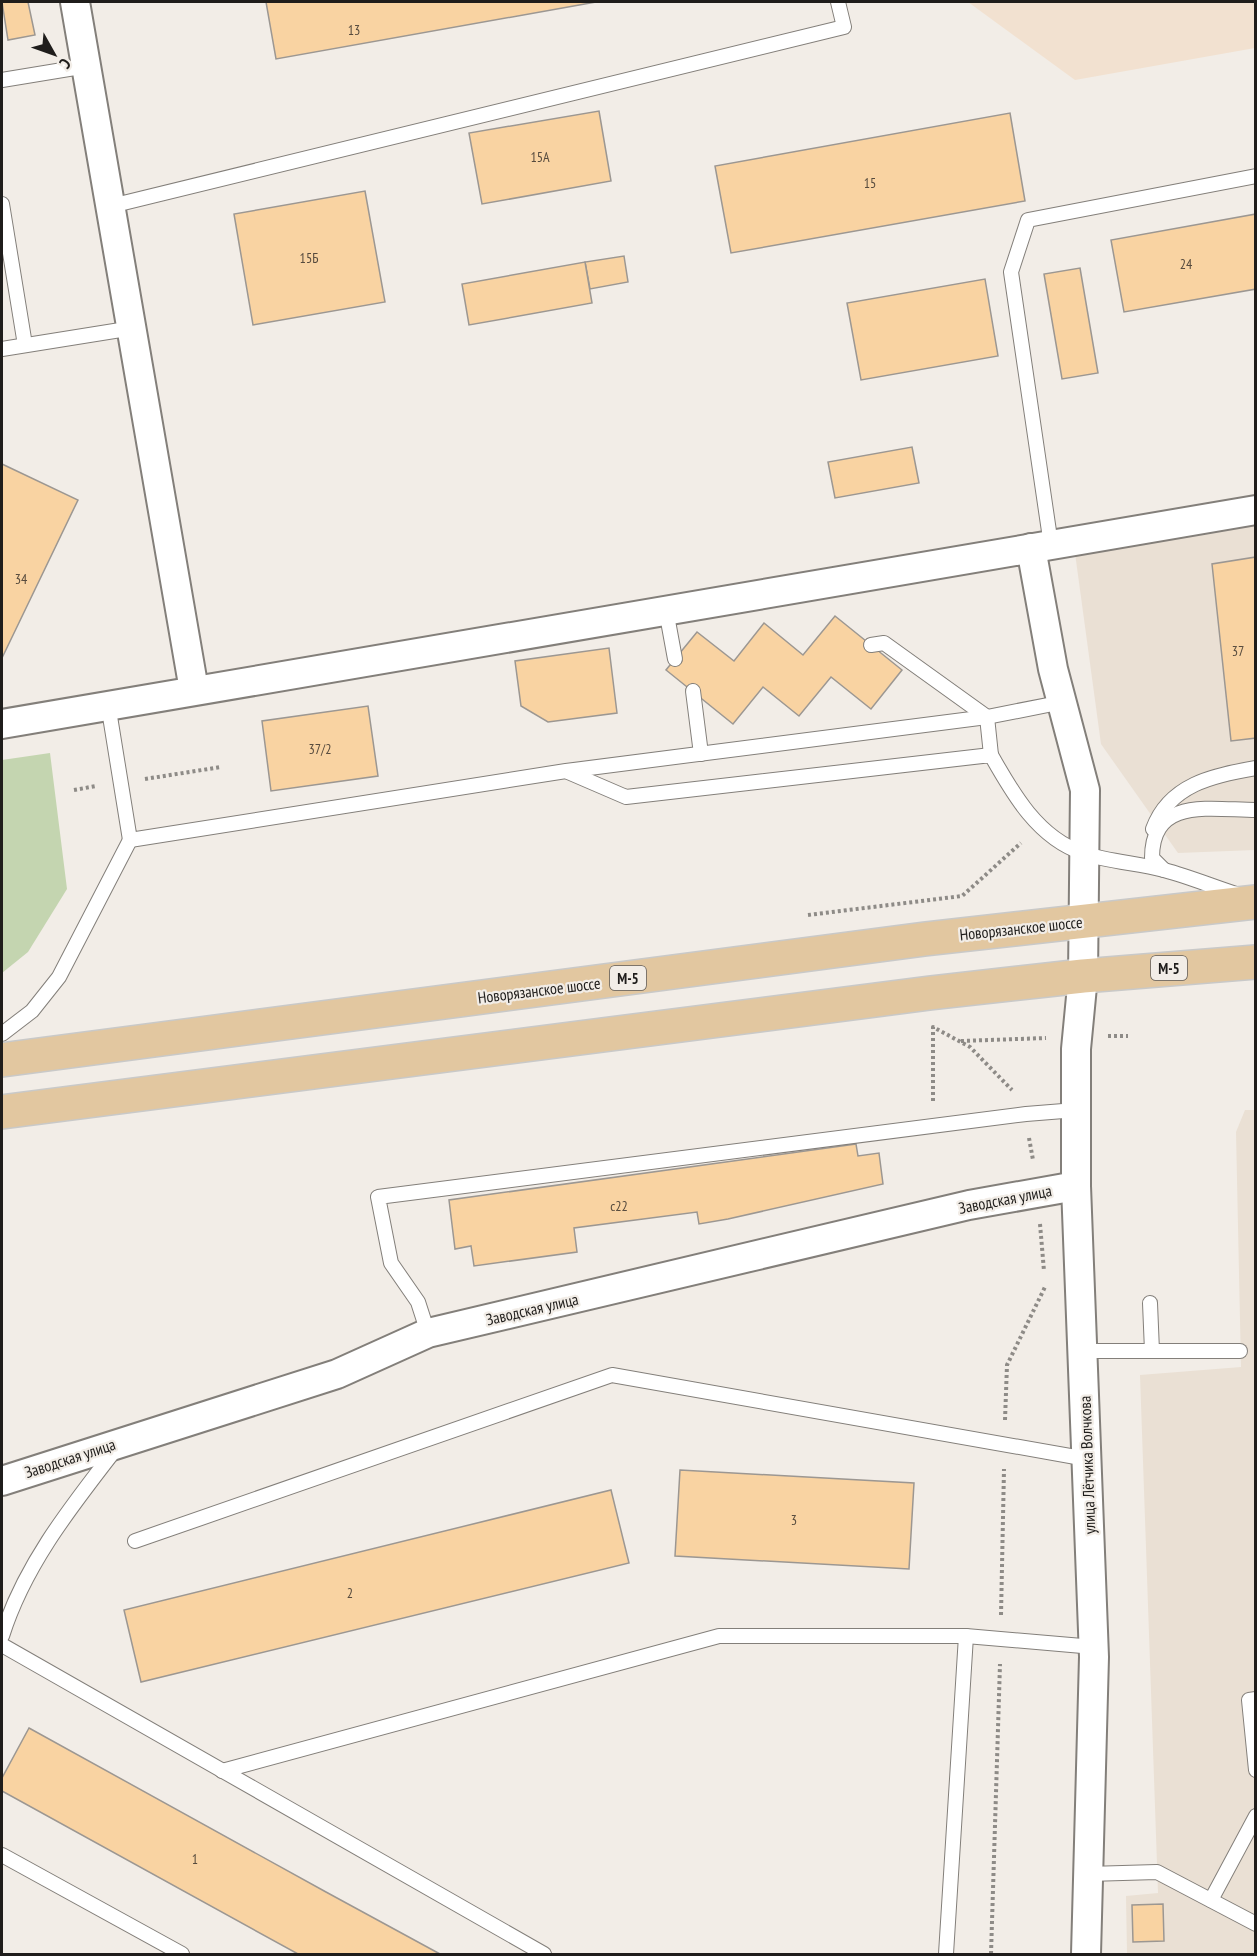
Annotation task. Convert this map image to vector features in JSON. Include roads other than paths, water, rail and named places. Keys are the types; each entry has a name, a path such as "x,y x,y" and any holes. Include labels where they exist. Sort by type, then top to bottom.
{"main road":[{"name":"Новорязанское шоссе","path":"2,1060 901,942 1256,901"},
{"name":"М-5","path":"2,1112 892,997 1083,976 1256,962"}],"street":[{"path":"75,2 194,690"},
{"path":"2,724 108,704 1256,510"},
{"name":"улица Лётчика Волчкова","path":"1041,547 1053,669 1085,790 1083,976 1076,1049 1076,1186 1094,1647 1086,1954"},
{"name":"Заводская улица","path":"2,1481 337,1374 428,1333 969,1205 1076,1186"}],"lane":[{"path":"111,206 844,27 838,2"},
{"path":"2,80 87,66"},
{"path":"1041,547 1011,272 1028,220 1256,176"},
{"path":"2,204 25,345"},
{"path":"2,349 133,328"},
{"path":"666,610 675,659"},
{"path":"871,645 884,643 987,717 991,755 1012,792 1038,825 1065,846 1084,854 1164,870 1256,901"},
{"path":"693,692 701,754"},
{"path":"130,840 566,771 987,717 1063,702"},
{"path":"2,1034 32,1011 59,977 130,840 108,704"},
{"path":"566,771 626,797 991,755"},
{"path":"1164,870 1152,858 1153,828 1161,811 1173,796 1192,784 1232,772 1256,768"},
{"path":"1152,843 1161,824 1179,811 1256,810"},
{"path":"428,1333 418,1302 391,1263 378,1197 933,1126 1076,1110"},
{"path":"1150,1303 1152,1351"},
{"path":"1083,1351 1240,1351"},
{"path":"135,1540 612,1375 1087,1459"},
{"path":"2,1636 9,1614 55,1527 122,1441"},
{"path":"222,1771 719,1636 966,1636 1094,1647"},
{"path":"945,1954 966,1636"},
{"path":"2,1645 544,1954"},
{"path":"1256,1699 1249,1700 1256,1770"},
{"path":"1211,1900 1256,1816"},
{"path":"2,1855 182,1954"},
{"path":"1088,1874 1157,1872 1256,1924"}]}
